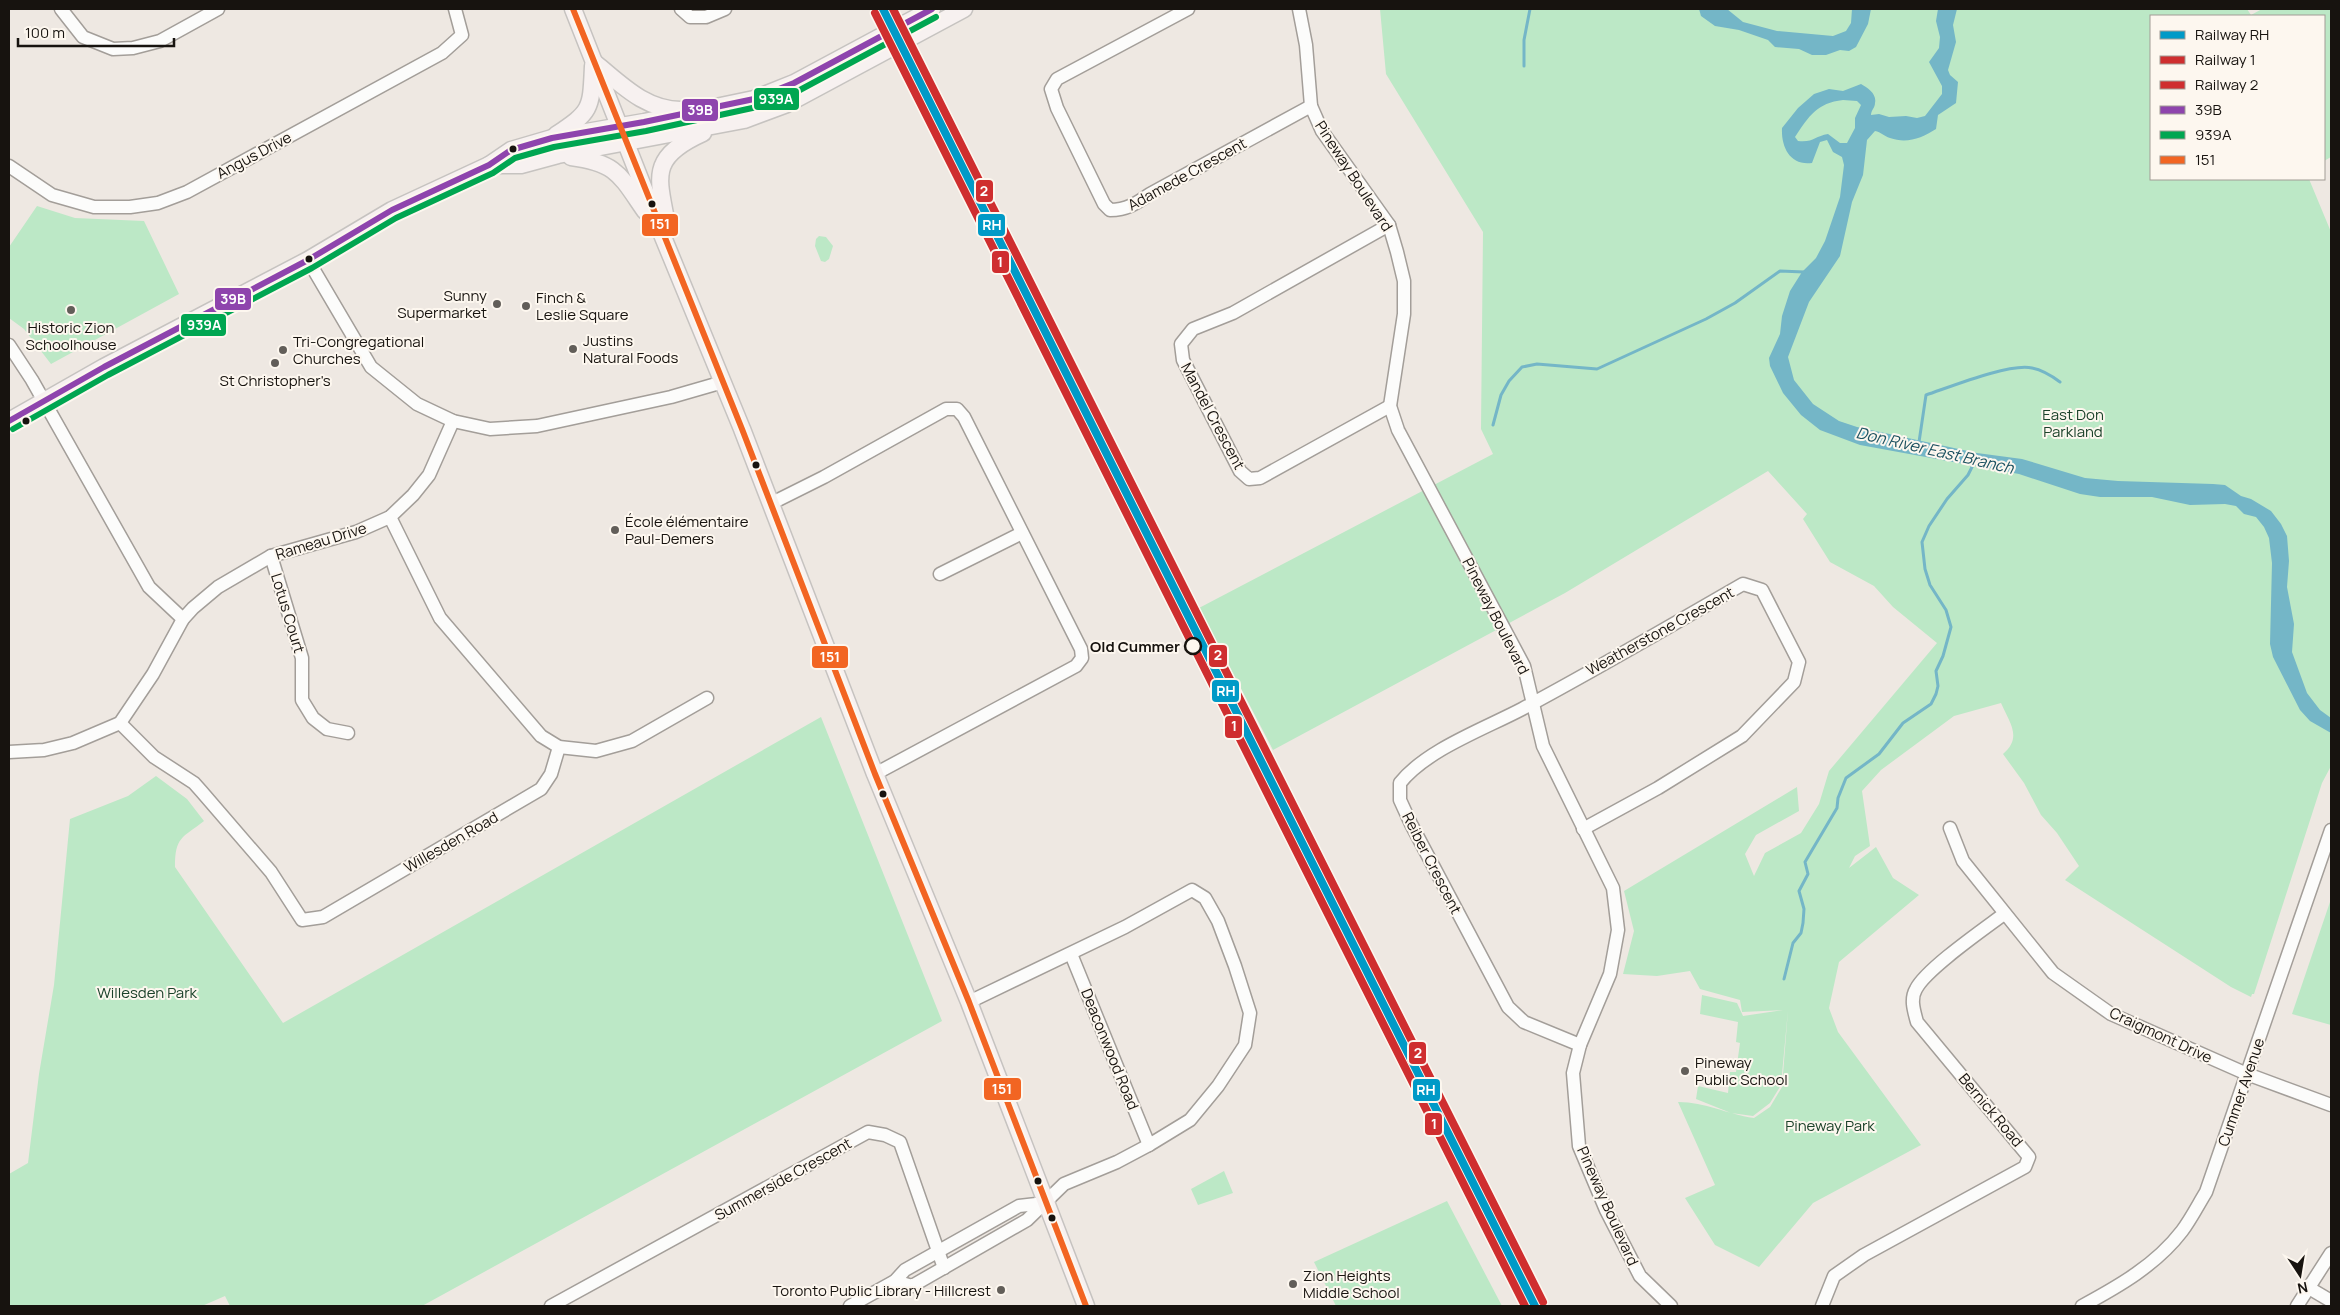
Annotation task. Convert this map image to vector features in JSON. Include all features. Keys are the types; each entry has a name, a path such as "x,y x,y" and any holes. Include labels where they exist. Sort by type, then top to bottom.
{"main road":[{"path":"573,9 663,237 723,382 875,774 969,1002 1086,1306"},
{"path":"9,421 44,400 308,260 392,210 489,165 511,150 552,138 709,110 754,98 794,83 932,9"},
{"path":"489,165 521,165 558,155 744,120 787,104 964,9"},
{"path":"593,61 651,105 672,110 709,110"},
{"path":"552,138 580,119 590,105 593,61"},
{"path":"672,258 659,179 660,170 665,160 677,148 723,124"},
{"path":"558,155 593,160 609,166 626,184 663,237"}],"street":[{"path":"61,9 83,37 113,49 133,48 160,40 218,9"},
{"name":"Angus Drive","path":"9,166 52,195 94,207 130,207 158,203 187,192 442,53 462,34 455,9"},
{"path":"681,9 690,17 706,16 725,9"},
{"name":"Adamede Crescent","path":"1188,9 1057,79 1051,89 1057,108 1104,204 1110,210 1122,210 1135,205 1159,189 1311,106"},
{"name":"Pineway Boulevard","path":"1299,9 1306,45 1311,106 1322,131 1389,226 1404,281 1404,314 1390,406 1398,430 1524,666 1543,746 1613,888 1618,930 1610,974 1580,1045 1573,1072 1579,1146 1606,1210 1640,1276 1671,1306"},
{"name":"Mandel Crescent","path":"1389,226 1233,313 1193,329 1181,344 1183,360 1187,368 1240,471 1249,479 1260,478 1390,406"},
{"path":"308,260 371,367 418,404 453,421 490,429 537,426 670,397 723,382"},
{"path":"9,345 44,400 149,587 183,618"},
{"path":"770,504 824,477 946,409 957,409 964,417 1081,649 1082,658 1076,666 875,774"},
{"name":"Rameau Drive","path":"120,723 153,674 183,618 218,587 271,556 356,532 390,517 413,495 429,475 453,421"},
{"path":"390,517 440,618 541,736 559,747 596,751 632,741 707,698"},
{"path":"940,574 1022,533"},
{"name":"Lotus Court","path":"271,556 302,658 302,700 313,718 327,729 348,733"},
{"name":"Weatherstone Crescent","path":"1533,702 1743,584 1762,590 1799,662 1794,682 1742,736 1658,788 1583,828"},
{"name":"Reiber Crescent","path":"1533,702 1476,731 1410,770 1400,783 1400,800 1508,1007 1524,1022 1580,1045"},
{"path":"9,752 44,750 73,743 120,723"},
{"name":"Willesden Road","path":"120,723 154,757 194,783 271,872 302,920 323,917 541,789 550,774 559,747"},
{"name":"Craigmont Drive","path":"1950,828 1963,861 2053,973 2110,1014 2247,1074 2331,1105"},
{"name":"Cummer Avenue","path":"2082,1306 2122,1284 2154,1261 2182,1231 2206,1192 2331,830"},
{"path":"895,1281 912,1286 1026,1220 1064,1184 1117,1162 1190,1120 1218,1086 1245,1045 1250,1013 1218,921 1205,898 1192,890 1071,954 969,1002"},
{"name":"Bernick Road","path":"1822,1306 1834,1276 1864,1255 2025,1167 2029,1157 1917,1022 1912,1006 1916,989 1933,970 2004,914"},
{"name":"Deaconwood Road","path":"1071,954 1149,1145"},
{"name":"Summerside Crescent","path":"550,1306 868,1132 885,1135 900,1142 944,1268"},
{"path":"850,1306 895,1281 905,1270 1019,1206 1045,1203"},
{"path":"2297,1306 2331,1253"},
{"path":"2309,1288 2331,1300"}],"green space":[{"name":"East Don Parkland","path":"1380,9 2247,9 2251,15 2150,15 2150,180 2309,180 2331,232 2331,766 2322,783 2254,994 2251,997 2231,987 2065,880 2079,866 2057,833 2041,815 2024,783 2003,754 2009,748 2013,735 2001,703 1954,716 1881,770 1862,791 1870,846 1855,856 1849,868 1876,847 1893,878 1919,895 1839,962 1829,1008 1838,1032 1921,1145 1813,1203 1759,1267 1715,1245 1685,1198 1715,1185 1678,1102 1698,1104 1730,1113 1696,1099 1698,1086 1728,1093 1730,1072 1736,1072 1740,1043 1736,1042 1738,1022 1700,1014 1702,995 1737,1003 1743,1016 1783,1010 1742,1012 1740,1000 1700,989 1690,971 1657,976 1623,974 1634,931 1624,891 1797,787 1799,811 1756,835 1745,854 1754,876 1765,853 1801,833 1819,804 1829,771 1937,643 1893,607 1874,586 1830,562 1803,519 1807,514 1768,471 1565,593 1273,750 1199,608 1493,454 1481,429 1483,232 1386,74","holes":["1788,1010 1782,1087 1770,1107 1754,1118 1732,1113 1753,1116 1770,1103 1781,1085"]},
{"name":"East Don Parkland","path":"2262,9 2331,9 2331,157 2325,160 2325,15 2251,15"},
{"path":"37,206 75,218 144,221 179,294 51,364 24,329 9,318 9,247"},
{"path":"819,236 826,237 833,246 829,259 825,262 821,261 815,246 816,239"},
{"name":"Willesden Park","path":"821,717 942,1021 422,1306 230,1306 225,1296 202,1306 9,1306 9,1174 28,1163 39,1074 54,985 70,819 128,796 156,776 187,799 204,821 181,839 176,850 175,867 283,1023"},
{"path":"2331,899 2331,1025 2292,1014"},
{"path":"1224,1171 1233,1193 1198,1205 1191,1189"},
{"path":"1447,1201 1502,1306 1336,1306 1314,1262"}],"water":[{"path":"1699,9 1727,9 1743,22 1777,31 1833,36 1846,31 1851,23 1852,9 1871,9 1868,24 1856,47 1849,51 1840,50 1826,55 1812,55 1799,49 1775,47 1768,40 1739,30 1715,26 1701,16"},
{"name":"Don River East Branch","path":"1938,9 1957,9 1953,25 1956,42 1948,70 1950,75 1958,82 1956,103 1938,115 1936,129 1925,135 1908,140 1896,140 1875,131 1867,140 1863,175 1852,202 1840,256 1809,302 1788,357 1794,380 1813,404 1839,421 1857,427 1977,453 2022,459 2085,478 2225,485 2241,496 2251,499 2271,511 2287,536 2289,561 2287,587 2294,624 2292,652 2307,693 2320,710 2331,718 2331,733 2310,721 2300,710 2273,657 2270,644 2272,563 2269,538 2264,527 2256,517 2244,514 2236,506 2225,504 2190,505 2152,497 2100,497 2080,494 2019,474 1860,445 1820,430 1801,415 1783,393 1770,366 1769,358 1780,334 1782,316 1790,291 1802,272 1816,258 1825,241 1840,197 1844,165 1842,157 1833,152 1827,140 1820,142 1812,163 1798,161 1788,154 1785,148 1782,128 1798,108 1814,94 1829,89 1843,91 1861,84 1869,89 1875,97 1875,105 1871,115 1879,114 1889,117 1906,116 1917,118 1925,116 1942,94 1942,86 1929,62 1939,48 1940,37 1936,21","holes":["1843,100 1857,101 1861,105 1855,118 1855,128 1847,143 1840,143 1828,134 1807,141 1798,141 1795,137 1809,117 1820,107"]}],"waterway":[{"path":"1524,66 1524,40 1530,9"},
{"path":"1493,425 1501,395 1509,381 1522,367 1537,364 1597,369 1706,319 1735,303 1780,271 1804,272"},
{"path":"1919,442 1926,395 1995,372 2022,367 2039,370 2060,382"},
{"path":"1784,979 1793,943 1801,933 1803,923 1804,909 1799,891 1808,874 1805,862 1837,808 1838,798 1846,778 1879,754 1903,723 1931,704 1936,694 1938,686 1936,671 1943,656 1951,627 1946,610 1930,585 1925,569 1922,542 1929,526 1947,499 1968,475 1973,465"}],"rail line":[{"name":"RH","path":"883,9 1535,1306"},
{"name":"2","path":"893,9 1543,1302"},
{"name":"1","path":"875,13 1525,1306"}],"transit line":[{"name":"151","path":"573,9 742,429 875,774 969,1002 1086,1306"},
{"name":"39B","path":"9,421 104,367 308,260 392,210 489,165 511,150 552,138 644,122 754,99 794,83 932,9"},
{"name":"939A","path":"13,429 108,375 312,268 396,218 493,173 515,158 554,147 646,131 757,107 798,91 936,17"}],"place":[{"name":"Sunny Supermarket","path":"497,304"},
{"name":"Finch & Leslie Square","path":"526,306"},
{"name":"Historic Zion Schoolhouse","path":"71,310"},
{"name":"Justins Natural Foods","path":"573,349"},
{"name":"Tri-Congregational Churches","path":"283,350"},
{"name":"St Christopher's","path":"275,363"},
{"name":"École élémentaire Paul-Demers","path":"615,530"},
{"name":"Old Cummer","path":"1193,646"},
{"name":"Pineway Public School","path":"1685,1071"},
{"name":"Zion Heights Middle School","path":"1293,1284"},
{"name":"Toronto Public Library - Hillcrest","path":"1001,1290"}],"park label":[{"name":"Pineway Park","path":"1830,1125"}]}
